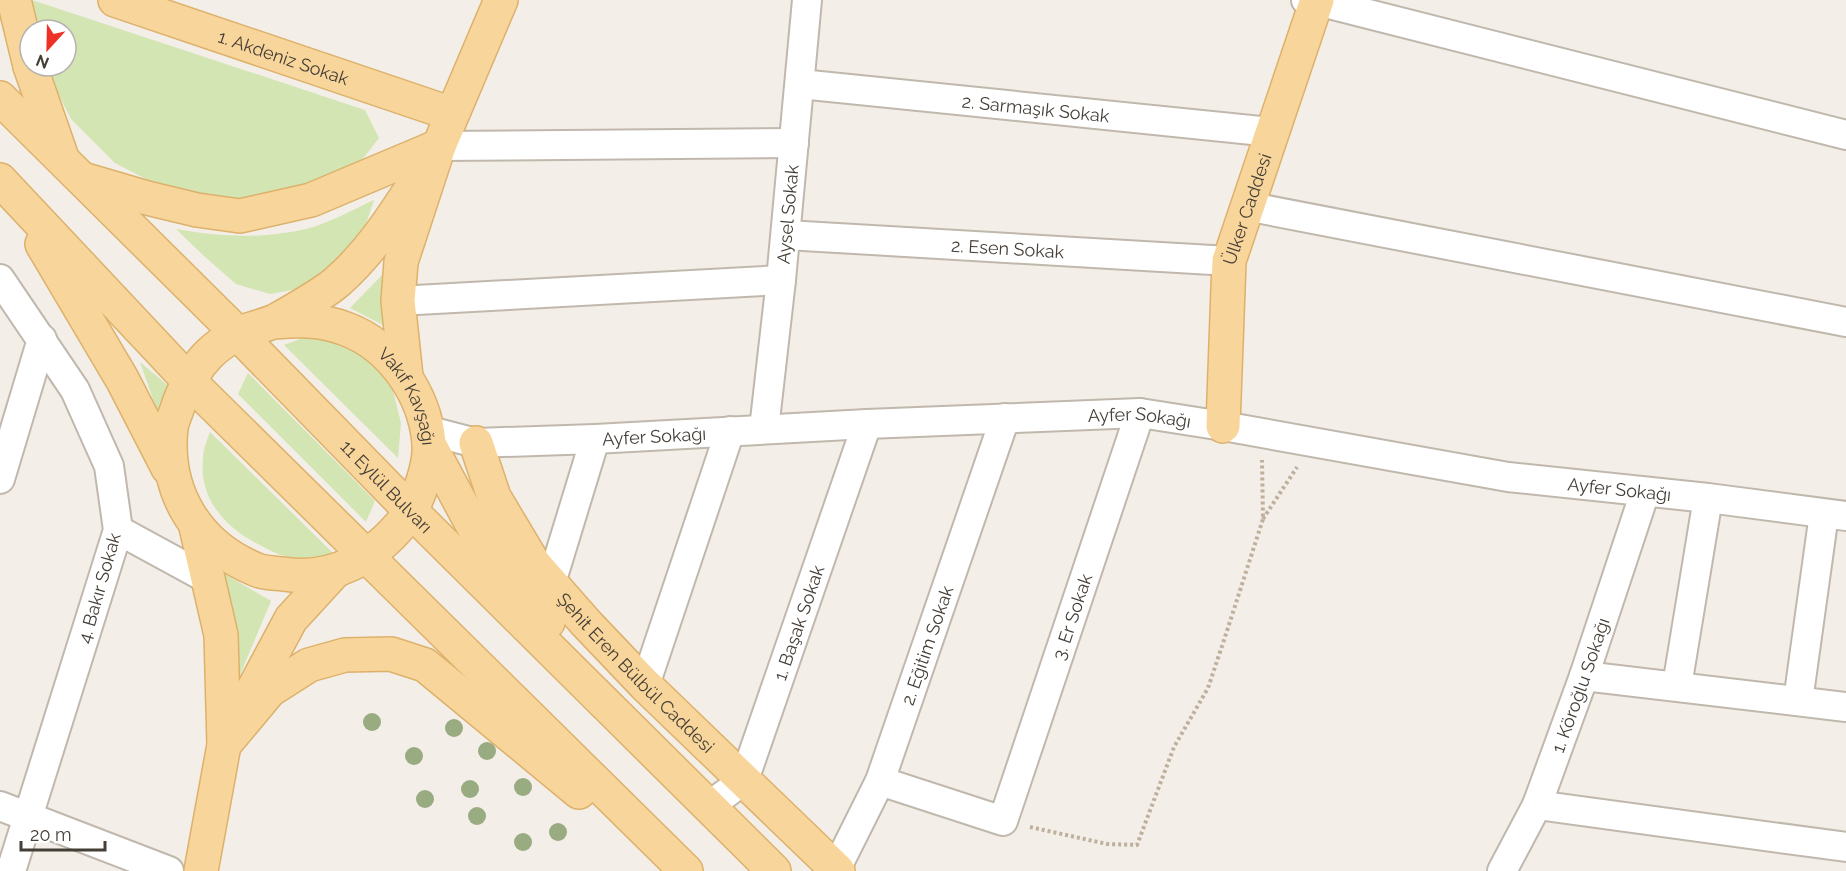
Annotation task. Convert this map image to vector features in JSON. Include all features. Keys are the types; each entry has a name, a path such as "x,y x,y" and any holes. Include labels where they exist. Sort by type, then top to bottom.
{"main road":[{"path":"14,0 18,18"},
{"name":"1. Akdeniz Sokak","path":"115,0 452,114"},
{"path":"406,377 398,301 401,262 439,146 501,0"},
{"name":"Ülker Caddesi","path":"1223,426 1229,261 1313,0"},
{"path":"35,78 74,170 147,198 197,210 240,216 311,200 439,146"},
{"name":"11 Eylül Bulvarı","path":"0,98 774,871"},
{"path":"273,322 337,282 345,274 378,238 439,146"},
{"path":"4,184 188,380 686,871"},
{"path":"4,184 122,379 172,476"},
{"name":"Vakıf Kavşağı","path":"311,320 348,329 380,348 406,377 420,406 428,437 424,476 411,511 392,536 368,556 335,571 297,576 259,571 224,553 196,527 182,502 172,476 171,426 188,380 210,354 238,334 273,322 311,320"},
{"path":"428,437 473,526 630,728"},
{"name":"Şehit Eren Bülbül Caddesi","path":"476,443 494,497 534,564 645,685 837,870"},
{"path":"196,527 221,635 224,745 201,871"},
{"path":"224,745 291,619 335,571"},
{"path":"224,745 270,690 309,665 345,655 391,654 425,665 674,871"}],"street":[{"name":"Aysel Sokak","path":"764,429 786,235 807,0"},
{"path":"1313,0 1846,135"},
{"name":"2. Sarmaşık Sokak","path":"800,84 1272,132"},
{"path":"439,146 794,143"},
{"path":"1246,206 1846,322"},
{"name":"2. Esen Sokak","path":"786,235 1229,261"},
{"name":"4. Bakır Sokak","path":"0,279 23,324 75,390 109,466 118,530 11,871"},
{"path":"398,301 781,280"},
{"path":"0,479 23,324"},
{"name":"Ayfer Sokağı","path":"428,437 476,443 1140,413 1508,477 1708,498 1835,515"},
{"name":"3. Er Sokak","path":"1003,821 1140,413"},
{"name":"2. Eğitim Sokak","path":"837,870 880,781 1005,418"},
{"name":"1. Başak Sokak","path":"744,780 867,424"},
{"path":"645,685 730,431"},
{"path":"551,583 594,439"},
{"name":"1. Köroğlu Sokağı","path":"1502,871 1537,805 1584,676 1645,492"},
{"path":"1677,686 1708,498"},
{"path":"1798,701 1835,515"},
{"path":"118,530 208,579"},
{"path":"1584,676 1846,707"},
{"path":"709,806 744,780"},
{"path":"880,781 1003,821"},
{"path":"1537,805 1846,847"},
{"path":"0,806 169,871"}],"path":[{"path":"1262,433 1263,519"},
{"path":"1003,821 1107,844 1137,845 1174,747 1208,688 1263,519 1314,442"}],"green space":[{"path":"24,0 32,0 365,110 379,138 358,165 255,204 165,189 115,163 71,119 50,78 78,78 78,18 28,18"},
{"path":"374,200 361,239 309,287 270,294 236,284 176,229 241,236 290,232 324,223"},
{"path":"382,275 387,327 350,308"},
{"path":"316,333 345,339 373,361 393,391 401,423 398,458 284,345"},
{"path":"140,362 172,389 160,419"},
{"path":"248,373 375,501 366,522 238,394"},
{"path":"210,432 336,556 303,560 285,556 244,536 224,519 216,509 205,486 204,452"},
{"path":"218,570 271,601 240,675"}]}
